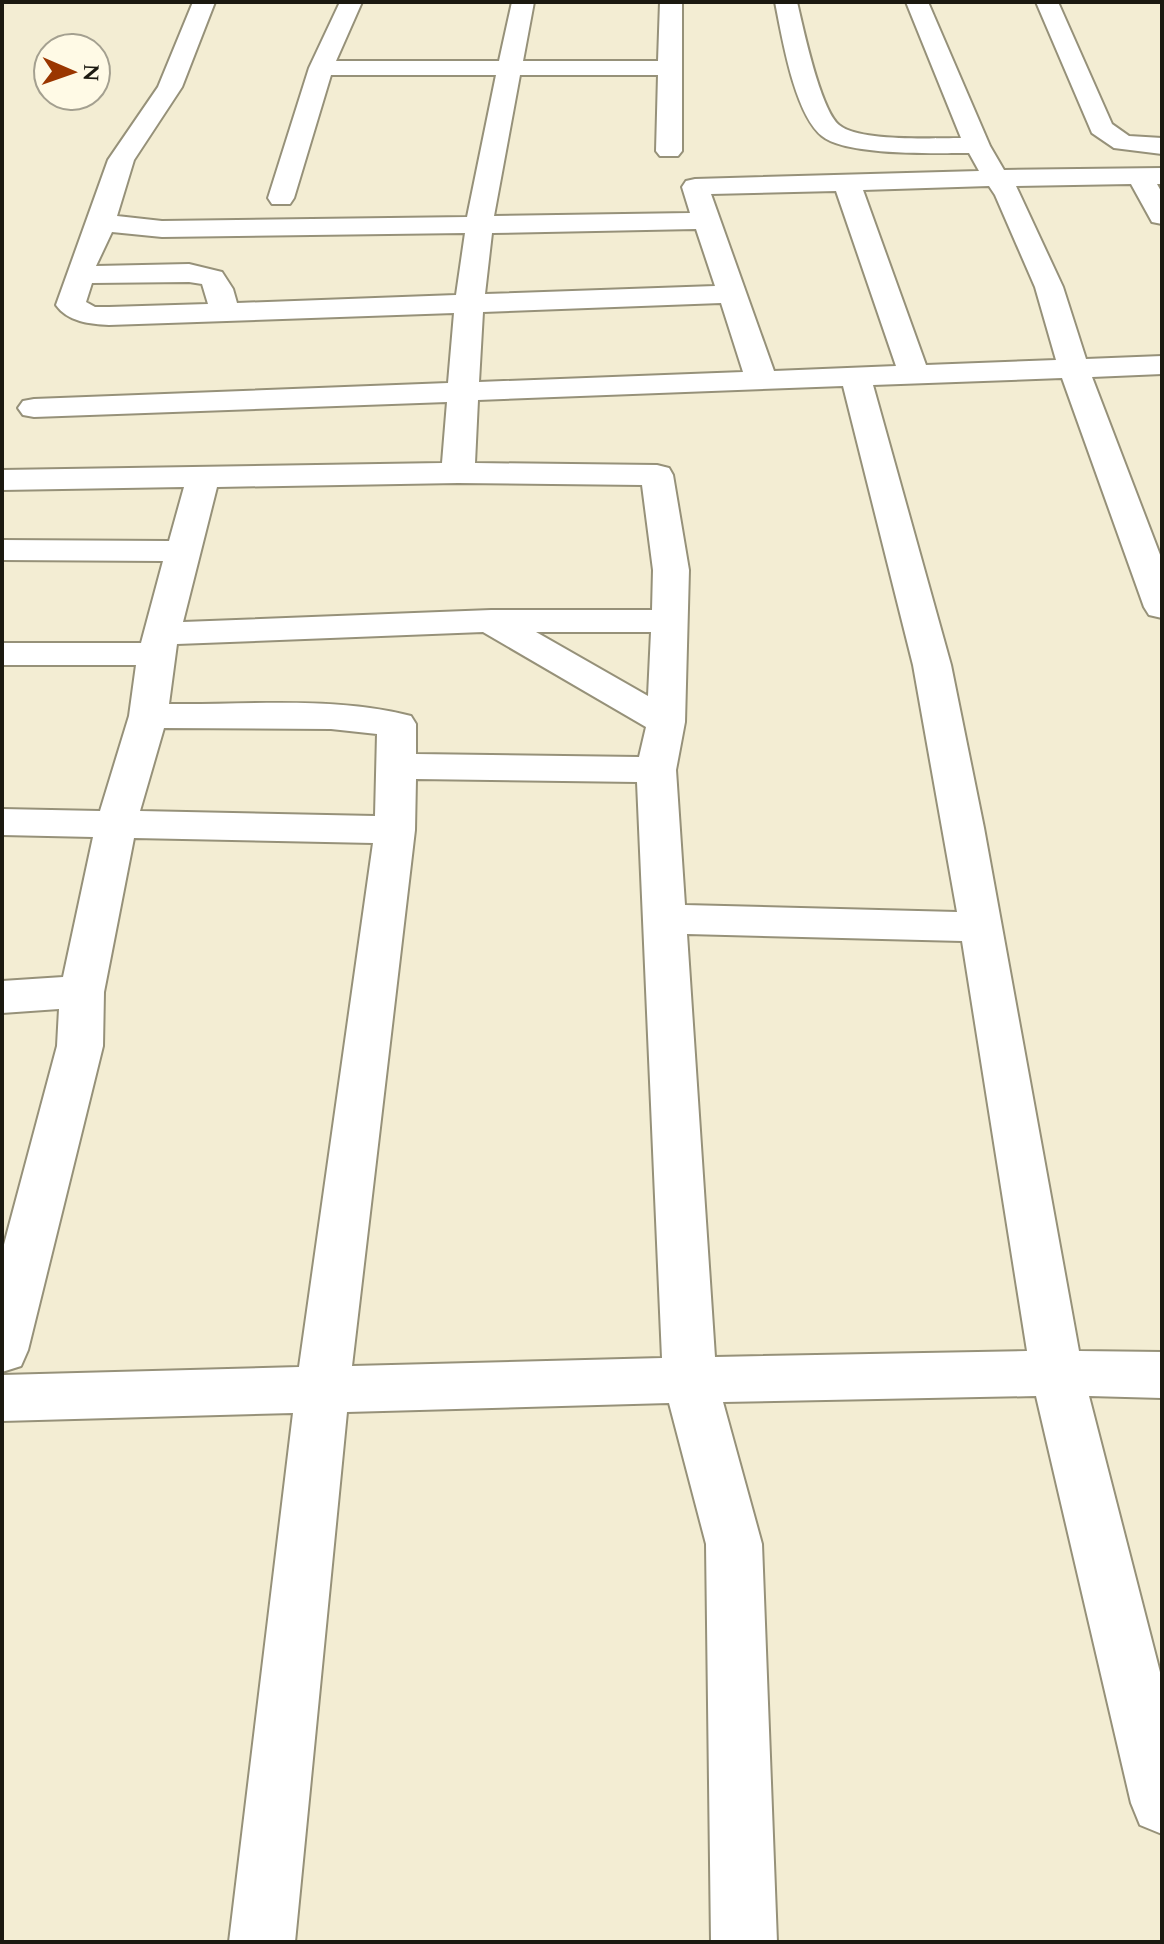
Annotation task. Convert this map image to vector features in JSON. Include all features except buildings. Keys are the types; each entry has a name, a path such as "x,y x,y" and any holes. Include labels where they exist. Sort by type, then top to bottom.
{"street":[{"path":"204,2 170,87 121,160 71,305 89,315 732,294"},
{"path":"281,198 321,68 351,2"},
{"path":"458,473 469,304 508,66 523,2"},
{"path":"669,151 671,2"},
{"path":"786,2 811,88 829,130 840,136 873,142 977,146"},
{"path":"917,2 977,146 1008,193 1049,287 1073,367 1149,535 1162,607"},
{"path":"1047,2 1101,128 1123,143 1162,146"},
{"path":"321,68 670,68"},
{"path":"762,381 695,187 1151,176 1162,216"},
{"path":"847,183 914,375"},
{"path":"101,223 202,229 707,221"},
{"path":"80,275 189,273 212,278 219,289 224,312"},
{"path":"34,408 1162,365"},
{"path":"856,378 932,665 981,927 1057,1373 1162,1803"},
{"path":"2,480 458,473 657,475 671,570 666,722 656,770 690,1380 734,1544 744,1942"},
{"path":"2,1350 80,1046 82,992 116,825 148,716 158,644 203,477"},
{"path":"2,550 182,551"},
{"path":"2,654 491,621 669,621"},
{"path":"491,621 666,722"},
{"path":"148,716 331,717 397,724 395,830 323,1390 262,1942"},
{"path":"396,766 656,770"},
{"path":"2,822 395,830"},
{"path":"666,919 981,927"},
{"path":"2,997 82,992"},
{"path":"2,1398 690,1380 1057,1373 1162,1375"}]}
